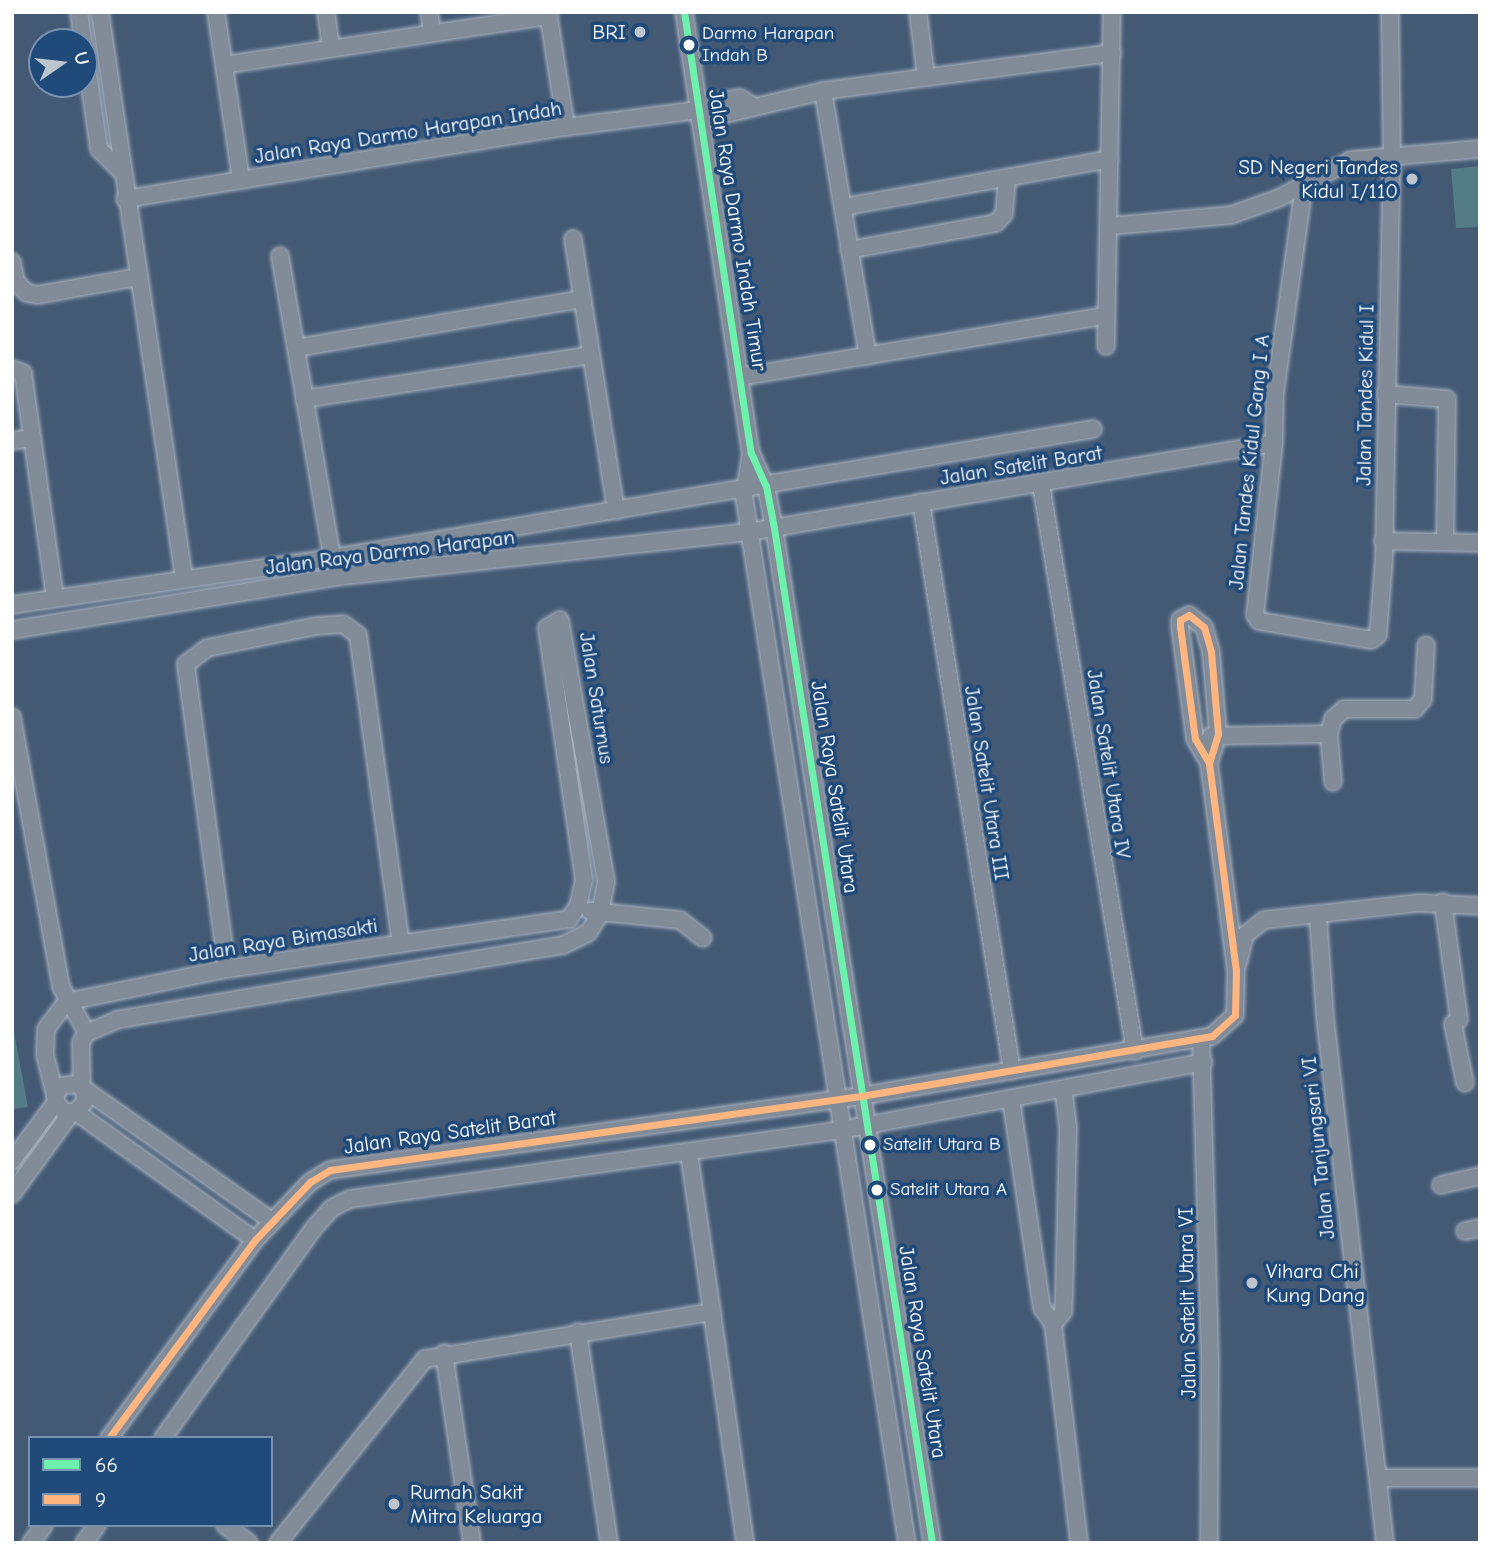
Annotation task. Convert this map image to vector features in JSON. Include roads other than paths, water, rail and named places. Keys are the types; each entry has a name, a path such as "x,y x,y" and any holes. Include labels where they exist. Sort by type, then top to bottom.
{"street":[{"path":"100,12 125,199 184,578"},
{"path":"216,12 241,180"},
{"path":"326,12 331,47"},
{"path":"429,12 432,32"},
{"name":"Jalan Raya Darmo Indah Timur","path":"684,12 751,453 767,489"},
{"path":"918,12 926,77"},
{"path":"1107,346 1104,316 1111,226 1112,12"},
{"name":"Jalan Tandes Kidul I","path":"1378,635 1383,541 1392,156 1390,12"},
{"path":"224,65 548,14 566,127"},
{"name":"Jalan Raya Darmo Harapan Indah","path":"125,199 566,127 699,111 740,99 751,105 823,91 1113,52"},
{"path":"823,91 868,356"},
{"path":"92,98 99,149 121,171"},
{"path":"1111,226 1207,219 1292,191 1344,161 1480,149"},
{"path":"843,207 1110,159"},
{"path":"849,250 996,223 1004,214 1007,178"},
{"name":"Jalan Tandes Kidul Gang I A","path":"1292,191 1275,394 1267,444 1256,618 1371,640 1378,635"},
{"path":"573,239 616,511"},
{"path":"280,256 332,558"},
{"path":"12,262 16,282 27,293 37,295 138,277"},
{"path":"296,348 583,299"},
{"path":"739,377 1104,316"},
{"path":"304,399 592,355"},
{"path":"12,369 23,373 55,598"},
{"path":"1385,394 1447,399 1445,542"},
{"name":"Jalan Raya Darmo Harapan","path":"12,605 744,493 1093,429"},
{"path":"12,441 31,438"},
{"name":"Jalan Satelit Barat","path":"773,523 1041,484 1267,444"},
{"name":"Jalan Raya Darmo Indah Timur","path":"744,493 751,453"},
{"name":"Jalan Satelit Utara IV","path":"1041,484 1135,1051"},
{"name":"Jalan Raya Satelit Utara","path":"767,489 932,1543"},
{"path":"744,493 907,1543"},
{"name":"Jalan Satelit Utara III","path":"922,502 1012,1071"},
{"name":"Jalan Raya Darmo Harapan","path":"12,630 334,577 773,523"},
{"path":"1383,541 1480,543"},
{"path":"838,1099 1207,1037 1235,1015 1236,971 1209,763 1195,739 1180,627 1180,620 1189,615 1201,622 1208,637 1219,734 1209,763"},
{"name":"Jalan Saturnus","path":"578,906 584,880 547,628 560,620 606,882 600,914"},
{"path":"227,969 184,673 191,658 207,648 262,636 342,624 358,635 401,943"},
{"path":"1332,782 1329,734 1333,719 1344,709 1418,707 1423,699 1426,645"},
{"path":"12,718 66,1002 87,1033"},
{"path":"1195,739 1219,734 1329,734"},
{"path":"1236,971 1245,935 1254,924 1443,902 1480,906"},
{"path":"1443,902 1458,1019 1453,1024 1465,1083"},
{"path":"578,906 600,914 680,920 703,938"},
{"name":"Jalan Raya Bimasakti","path":"66,1002 227,969 565,921 578,906"},
{"path":"87,1033 117,1020 564,945 588,933 600,914"},
{"name":"Jalan Tanjungsari VI","path":"1318,916 1385,1543"},
{"path":"66,1002 46,1029 45,1055 55,1099 255,1240"},
{"path":"12,1194 85,1101 79,1060 87,1033"},
{"name":"Jalan Satelit Utara VI","path":"1207,1037 1204,1062 1209,1543"},
{"path":"164,1436 332,1208 351,1199 843,1130 1204,1062"},
{"path":"12,1161 66,1083 83,1089 272,1221"},
{"path":"1053,1324 1063,1312 1064,1296 1068,1127 1063,1089"},
{"name":"Jalan Raya Satelit Barat","path":"109,1436 255,1240 310,1182 330,1170 838,1099"},
{"path":"1011,1099 1042,1308 1053,1324 1079,1543"},
{"path":"689,1153 745,1543"},
{"path":"1441,1185 1480,1176"},
{"path":"278,1543 419,1367 444,1353 712,1312"},
{"path":"578,1332 609,1543"},
{"path":"444,1353 472,1543"},
{"path":"1378,1478 1480,1478"},
{"path":"31,1543 43,1527"},
{"path":"83,1543 95,1527"},
{"path":"228,1527 249,1543"}],"place":[{"name":"BRI","path":"640,32"},
{"name":"Darmo Harapan Indah B","path":"689,45"},
{"name":"SD Negeri Tandes Kidul I/110","path":"1412,179"},
{"name":"Satelit Utara B","path":"870,1145"},
{"name":"Satelit Utara A","path":"877,1190"},
{"name":"Vihara Chi Kung Dang","path":"1252,1283"},
{"name":"Rumah Sakit Mitra Keluarga","path":"394,1504"}]}
